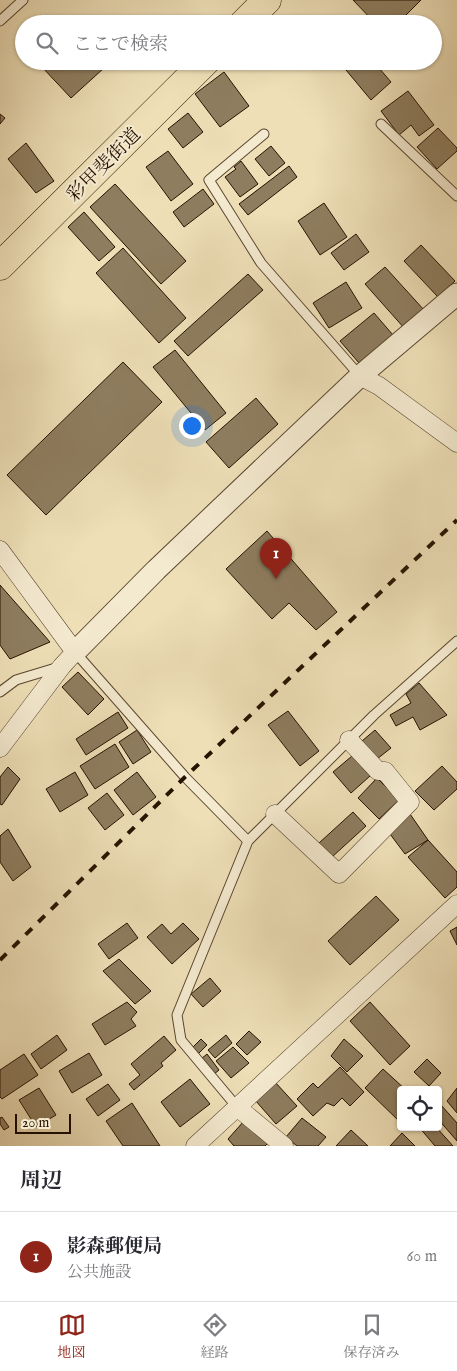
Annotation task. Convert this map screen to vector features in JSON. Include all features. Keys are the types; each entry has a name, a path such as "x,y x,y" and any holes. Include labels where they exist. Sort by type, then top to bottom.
{"highway":[{"path":"252,15 267,0"},
{"name":"彩甲斐街道","path":"0,266 197,70"}],"street":[{"path":"0,748 69,659 156,570 360,376 457,294"},
{"path":"360,376 379,386 457,443"},
{"path":"0,550 69,659"},
{"path":"275,814 339,874 410,802 385,771 378,771 349,740"},
{"path":"195,1146 457,904"},
{"path":"237,1107 284,1146"}],"lane":[{"path":"0,21 23,0"},
{"path":"381,124 457,196"},
{"path":"264,134 209,180 261,263 360,376"},
{"path":"237,1107 181,1040 177,1015 248,841 374,715 457,641"},
{"path":"0,692 16,680 69,659 248,841"}],"building":[{"path":"353,0 421,0 406,15 367,15"},
{"path":"45,70 102,70 71,98"},
{"path":"346,70 381,70 391,82 371,100"},
{"path":"224,72 249,106 220,127 195,94"},
{"path":"408,91 434,125 419,136 411,125 399,135 381,111"},
{"path":"188,113 203,132 183,148 168,129"},
{"path":"0,114 5,118 0,124"},
{"path":"438,128 457,148 457,151 437,169 417,147"},
{"path":"26,143 54,181 36,193 8,159"},
{"path":"271,146 285,163 269,176 255,159"},
{"path":"168,151 193,184 171,201 146,167"},
{"path":"241,161 258,184 240,197 225,177 236,169 234,167"},
{"path":"289,166 297,177 248,215 239,204"},
{"path":"115,184 186,261 161,284 90,207"},
{"path":"203,189 214,204 184,227 173,212"},
{"path":"324,203 347,237 320,255 298,221"},
{"path":"84,212 115,247 99,261 68,227"},
{"path":"356,234 369,252 344,270 331,253"},
{"path":"421,245 455,281 438,297 404,261"},
{"path":"123,248 186,318 159,343 96,273"},
{"path":"385,267 425,311 405,329 365,284"},
{"path":"248,274 263,290 188,356 174,341"},
{"path":"346,282 362,308 329,328 313,303"},
{"path":"374,313 393,335 359,363 340,341"},
{"path":"175,350 226,413 205,430 153,367"},
{"path":"123,362 162,402 46,515 7,475"},
{"path":"256,398 278,424 229,468 206,442"},
{"path":"267,531 337,612 316,630 289,603 272,619 226,569"},
{"path":"0,585 50,642 10,659 0,645"},
{"path":"78,672 104,699 88,715 62,687"},
{"path":"419,683 447,715 420,730 413,717 396,726 390,715 411,703 406,694"},
{"path":"288,711 319,751 300,766 268,725"},
{"path":"118,712 128,728 86,755 76,739"},
{"path":"137,730 151,752 133,764 119,742"},
{"path":"375,730 391,748 377,759 362,741"},
{"path":"115,744 129,767 95,789 80,766"},
{"path":"352,756 370,776 351,793 333,772"},
{"path":"442,766 457,782 457,789 434,810 415,791"},
{"path":"8,767 20,779 2,805 0,804 0,777"},
{"path":"75,772 88,795 60,812 46,789"},
{"path":"137,772 156,797 133,815 114,790"},
{"path":"377,778 399,800 379,819 358,798"},
{"path":"107,793 124,815 105,830 88,808"},
{"path":"353,812 366,826 332,857 319,843"},
{"path":"410,814 428,840 405,854 387,830"},
{"path":"8,829 31,867 13,881 0,862 0,836"},
{"path":"428,840 457,872 457,887 445,898 408,857"},
{"path":"376,896 399,920 350,965 328,941"},
{"path":"127,923 138,938 109,959 98,944"},
{"path":"183,923 199,939 172,964 147,937 162,924 171,934"},
{"path":"457,927 457,945 450,931"},
{"path":"119,959 151,991 135,1004 103,971"},
{"path":"210,978 221,991 203,1007 191,994"},
{"path":"127,1002 137,1012 131,1019 136,1026 105,1045 92,1024"},
{"path":"370,1002 410,1046 390,1065 350,1021"},
{"path":"249,1031 261,1042 247,1055 236,1044"},
{"path":"57,1035 67,1050 41,1069 31,1054"},
{"path":"226,1035 232,1043 215,1058 208,1050"},
{"path":"164,1036 176,1050 161,1063 163,1066 134,1090 129,1084 140,1075 131,1064"},
{"path":"201,1039 207,1045 198,1054 192,1048"},
{"path":"344,1039 363,1056 347,1072 331,1056"},
{"path":"233,1047 249,1063 231,1078 216,1061"},
{"path":"89,1053 102,1075 72,1093 59,1071"},
{"path":"24,1054 38,1075 2,1099 0,1097 0,1070"},
{"path":"207,1054 219,1070 213,1075 201,1059"},
{"path":"427,1059 441,1073 429,1086 414,1072"},
{"path":"340,1067 364,1092 350,1106 342,1098 334,1106 327,1103 313,1116 297,1099 313,1083 318,1088"},
{"path":"383,1069 402,1086 397,1086 397,1119 365,1088"},
{"path":"190,1079 210,1104 180,1127 161,1102"},
{"path":"275,1082 297,1106 276,1124 255,1100"},
{"path":"108,1084 120,1100 98,1116 86,1099"},
{"path":"39,1088 56,1115 36,1127 19,1100"},
{"path":"457,1088 457,1113 447,1101"},
{"path":"132,1103 160,1146 123,1146 106,1121"},
{"path":"442,1106 457,1123 457,1141 442,1124"},
{"path":"2,1117 9,1127 4,1130 0,1124 0,1118"},
{"path":"302,1118 326,1137 318,1146 297,1146 286,1137"},
{"path":"244,1121 269,1142 265,1146 234,1146 228,1139"},
{"path":"351,1130 368,1146 336,1146"},
{"path":"422,1131 440,1131 453,1146 435,1146"},
{"path":"402,1133 415,1146 390,1146"}],"railway":[{"path":"0,960 185,777 457,520"}],"place":[{"name":"影森郵便局","path":"276,579"}]}
